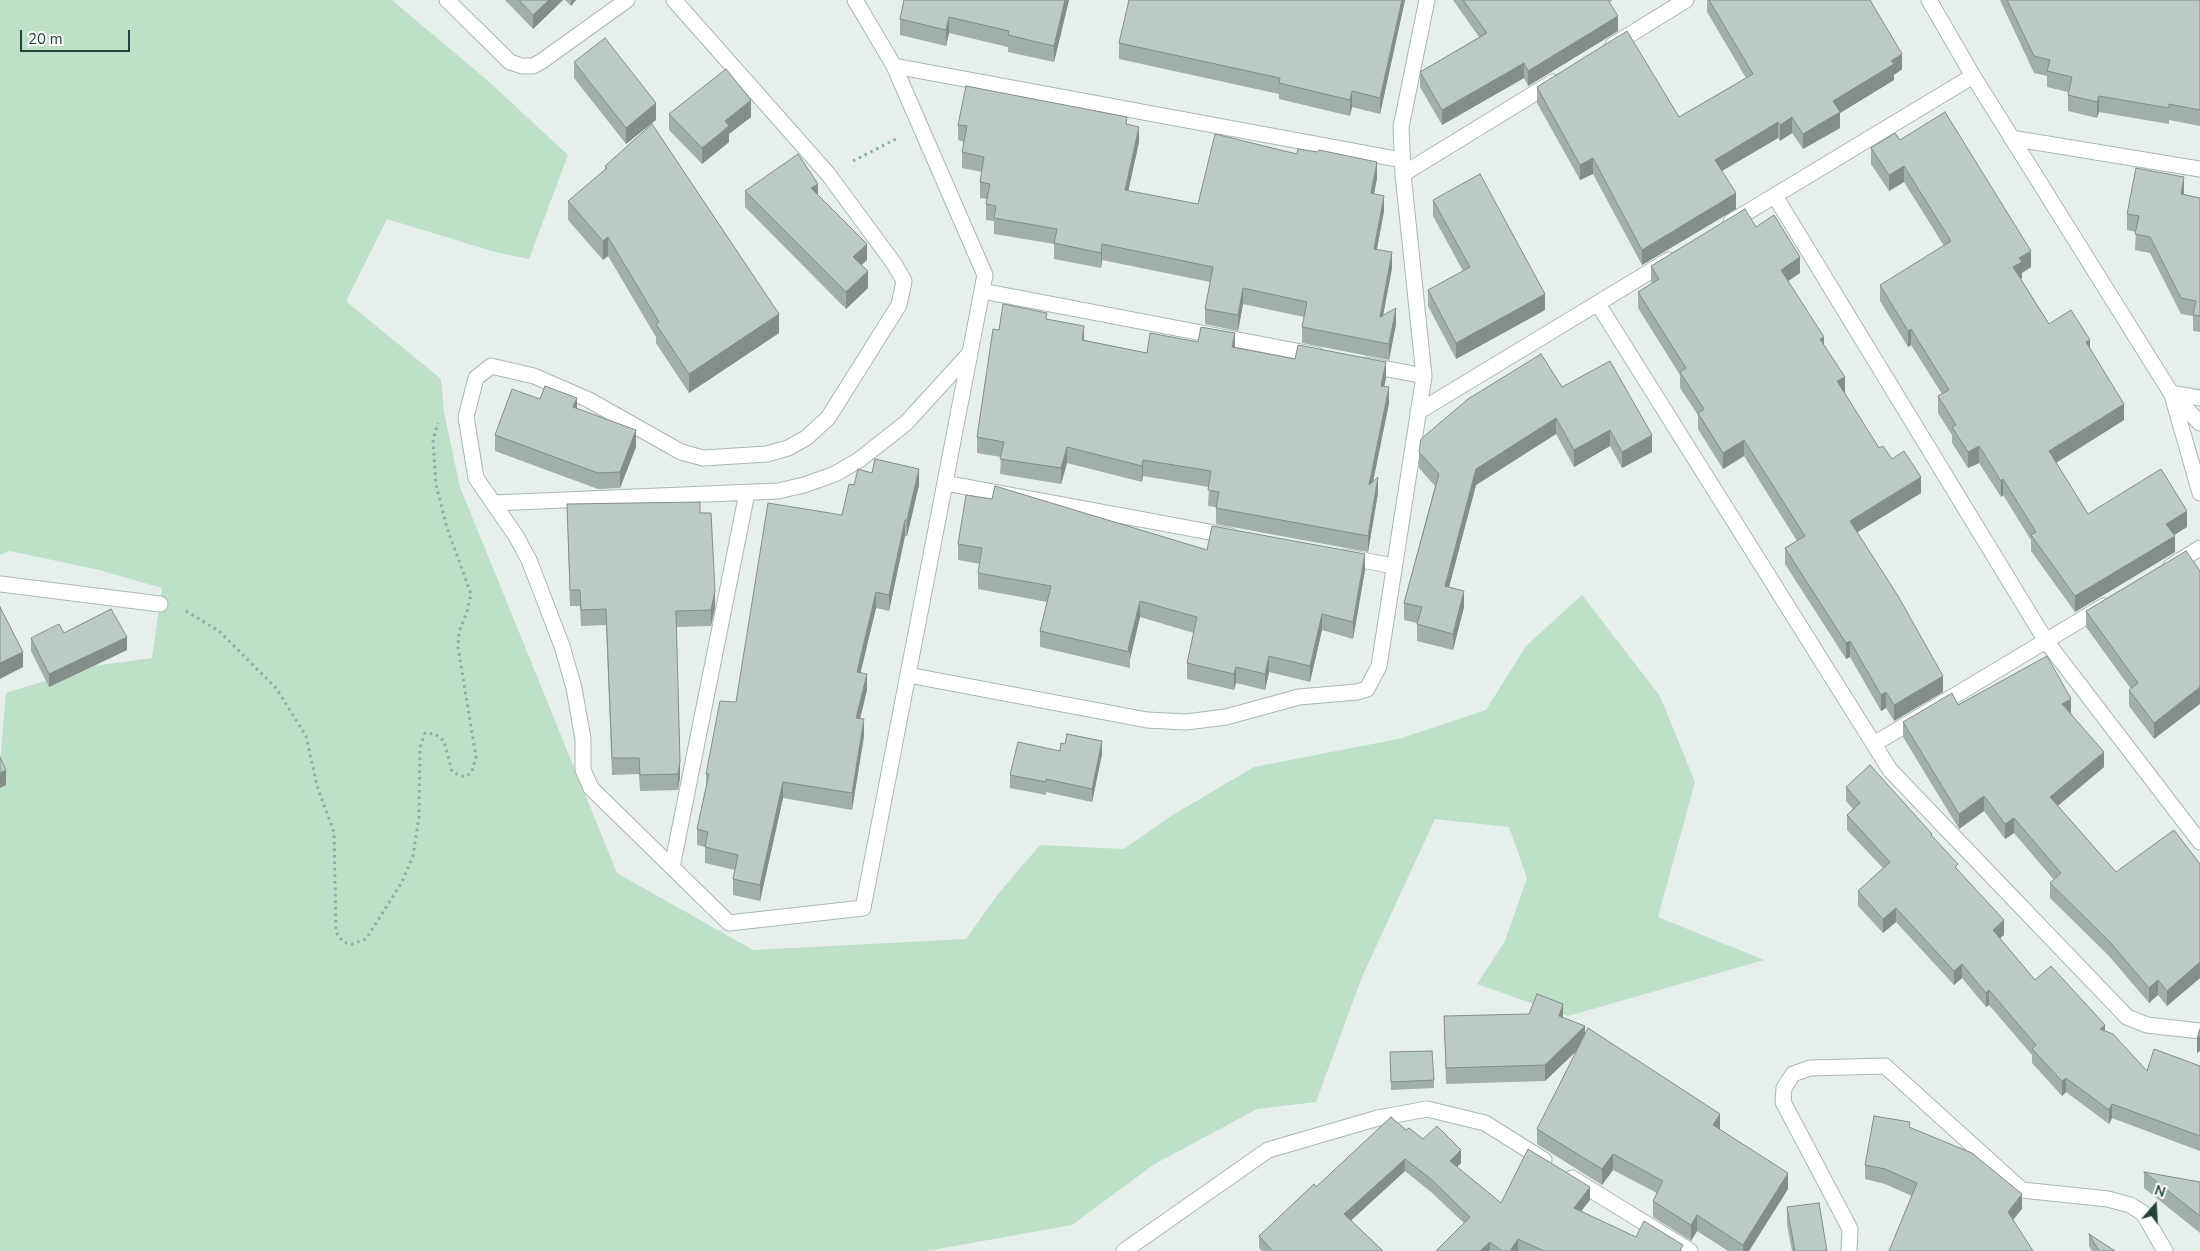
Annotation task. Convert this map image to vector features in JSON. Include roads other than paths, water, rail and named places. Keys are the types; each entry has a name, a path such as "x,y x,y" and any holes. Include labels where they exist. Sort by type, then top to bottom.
{"street":[{"path":"447,0 510,62 522,66 532,66 542,61 627,0"},
{"path":"674,0 828,174 895,265 904,281 899,305 828,418 806,438 788,448 767,454 703,458 681,452 645,430 580,396 534,376 490,366 476,378 466,417 476,478 516,536 529,560 562,646 574,688 582,739 583,770 591,788 729,923 863,908 985,275 894,66 856,0"},
{"path":"908,676 1147,720 1186,722 1226,717 1299,697 1357,692 1366,689 1379,666 1424,376 1403,167 1401,127 1426,0"},
{"path":"1603,51 1686,0"},
{"path":"1928,0 2011,138 2171,393 2200,423"},
{"path":"894,66 1403,167 1570,72"},
{"path":"1716,232 1973,76"},
{"path":"2011,138 2200,169"},
{"path":"1775,196 2046,641 2200,842"},
{"path":"1418,412 1682,252"},
{"path":"982,292 1336,359"},
{"path":"1598,304 1890,770 2127,1017 2154,1026 2200,1031"},
{"path":"492,503 747,493 778,491 804,486 835,474 859,460 906,423 970,353"},
{"path":"1355,363 1424,376"},
{"path":"2171,393 2200,398"},
{"path":"2171,393 2200,493"},
{"path":"945,483 1248,539"},
{"path":"672,867 747,493"},
{"path":"2157,574 2200,548"},
{"path":"1326,554 1394,566"},
{"path":"0,584 160,604"},
{"path":"1874,744 2114,600"},
{"path":"1850,1251 1850,1229 1783,1102 1784,1088 1793,1074 1810,1068 1885,1066 2022,1190 2108,1199 2130,1205 2143,1213 2165,1251"},
{"path":"1124,1251 1268,1150 1378,1118 1428,1109 1485,1123 1690,1251"}]}
